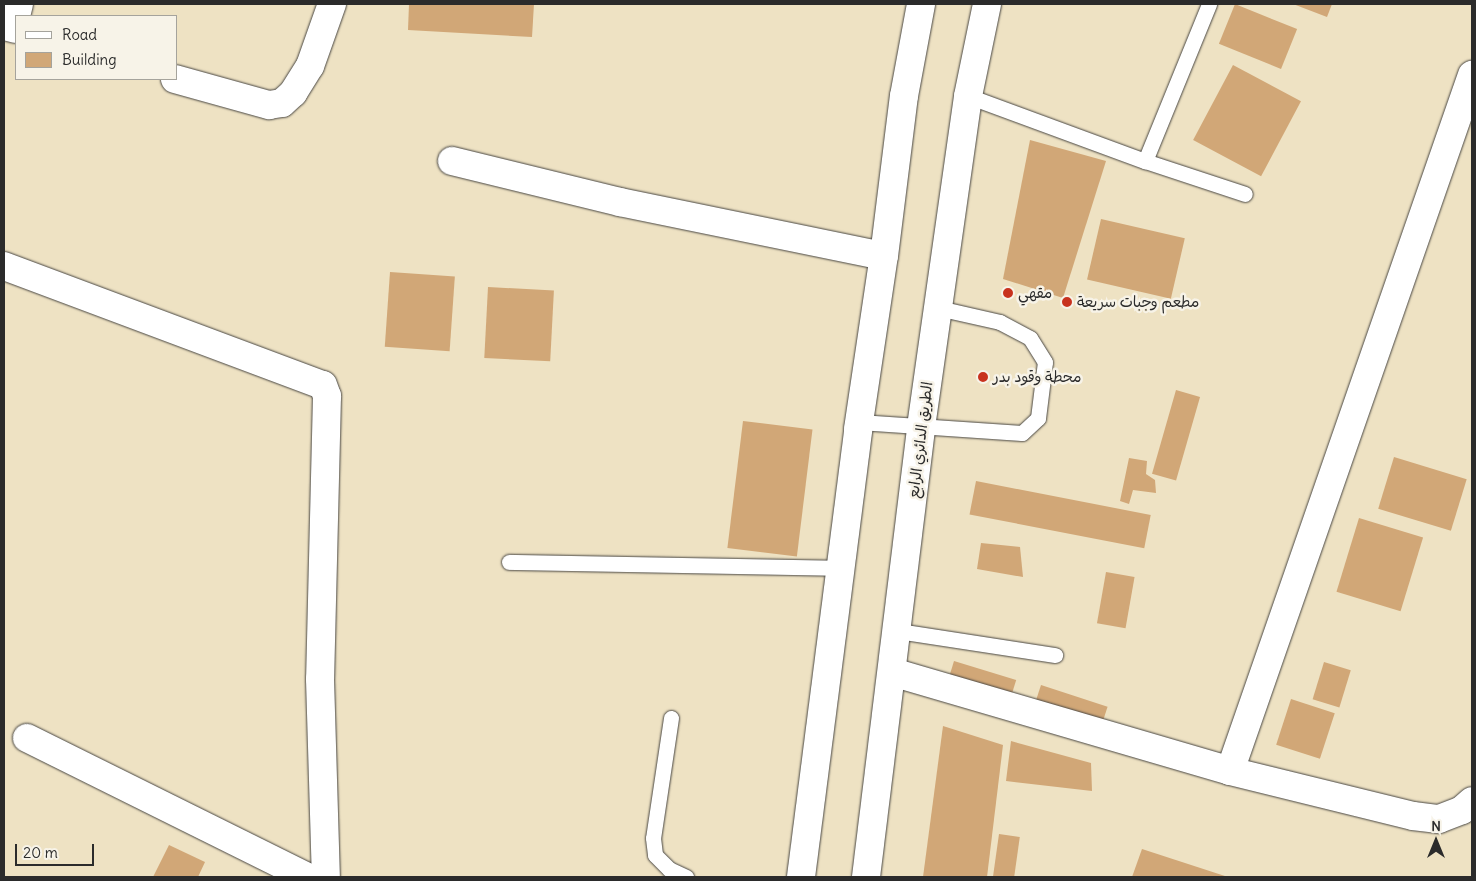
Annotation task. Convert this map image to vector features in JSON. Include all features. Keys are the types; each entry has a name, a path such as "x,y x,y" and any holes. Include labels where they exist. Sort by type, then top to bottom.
{"street":[{"path":"178,80 269,105 282,103 293,92 310,66 332,4"},
{"path":"801,877 859,422 884,256 904,96 921,4"},
{"name":"الطريق الدائري الرابع","path":"866,877 898,631 921,427 968,96 987,4"},
{"path":"1230,771 1472,75"},
{"path":"452,162 620,202 884,256"},
{"path":"4,266 323,385 327,396 320,679 326,877"},
{"path":"892,672 1230,771 1413,816 1439,819 1462,810 1472,801"},
{"path":"27,738 307,877"}],"lane":[{"path":"1145,162 1209,4"},
{"path":"968,96 1145,162 1245,194"},
{"path":"859,422 1022,433 1038,418 1045,362 1030,338 1000,322 938,308"},
{"path":"509,562 840,568"},
{"path":"898,631 1055,655"},
{"path":"671,718 653,838 655,855 669,869 686,877"}],"building":[{"path":"409,4 534,4 532,37 408,30"},
{"path":"1235,4 1297,29 1281,69 1219,44"},
{"path":"1293,4 1332,4 1327,17"},
{"path":"1233,65 1301,101 1261,176 1193,140"},
{"path":"1030,140 1106,161 1063,298 1003,279"},
{"path":"1101,219 1185,238 1171,299 1087,279"},
{"path":"390,272 455,277 450,351 385,347"},
{"path":"488,287 554,290 550,361 484,358"},
{"path":"1176,390 1200,397 1176,481 1152,474"},
{"path":"743,421 812,430 797,557 727,548"},
{"path":"1394,457 1467,479 1451,531 1378,509"},
{"path":"1129,458 1147,461 1146,474 1155,480 1156,493 1133,490 1129,504 1120,501"},
{"path":"976,481 1151,515 1144,548 970,514"},
{"path":"1359,518 1423,538 1401,611 1336,592"},
{"path":"981,543 1020,547 1023,577 977,569"},
{"path":"1106,572 1135,577 1126,628 1097,623"},
{"path":"954,661 1016,680 1009,702 947,683"},
{"path":"1324,662 1351,670 1339,707 1313,699"},
{"path":"1041,685 1108,707 1100,729 1034,708"},
{"path":"1291,699 1335,713 1320,759 1276,745"},
{"path":"943,726 1003,745 987,877 923,877"},
{"path":"1011,741 1091,763 1092,791 1006,781"},
{"path":"999,834 1020,837 1014,877 993,877"},
{"path":"169,845 205,862 198,877 153,877"},
{"path":"1142,849 1228,877 1132,877"}],"place":[{"name":"مقهي","path":"1008,293"},
{"name":"مطعم وجبات سريعة","path":"1067,302"},
{"name":"محطة وقود بدر","path":"983,377"}]}
